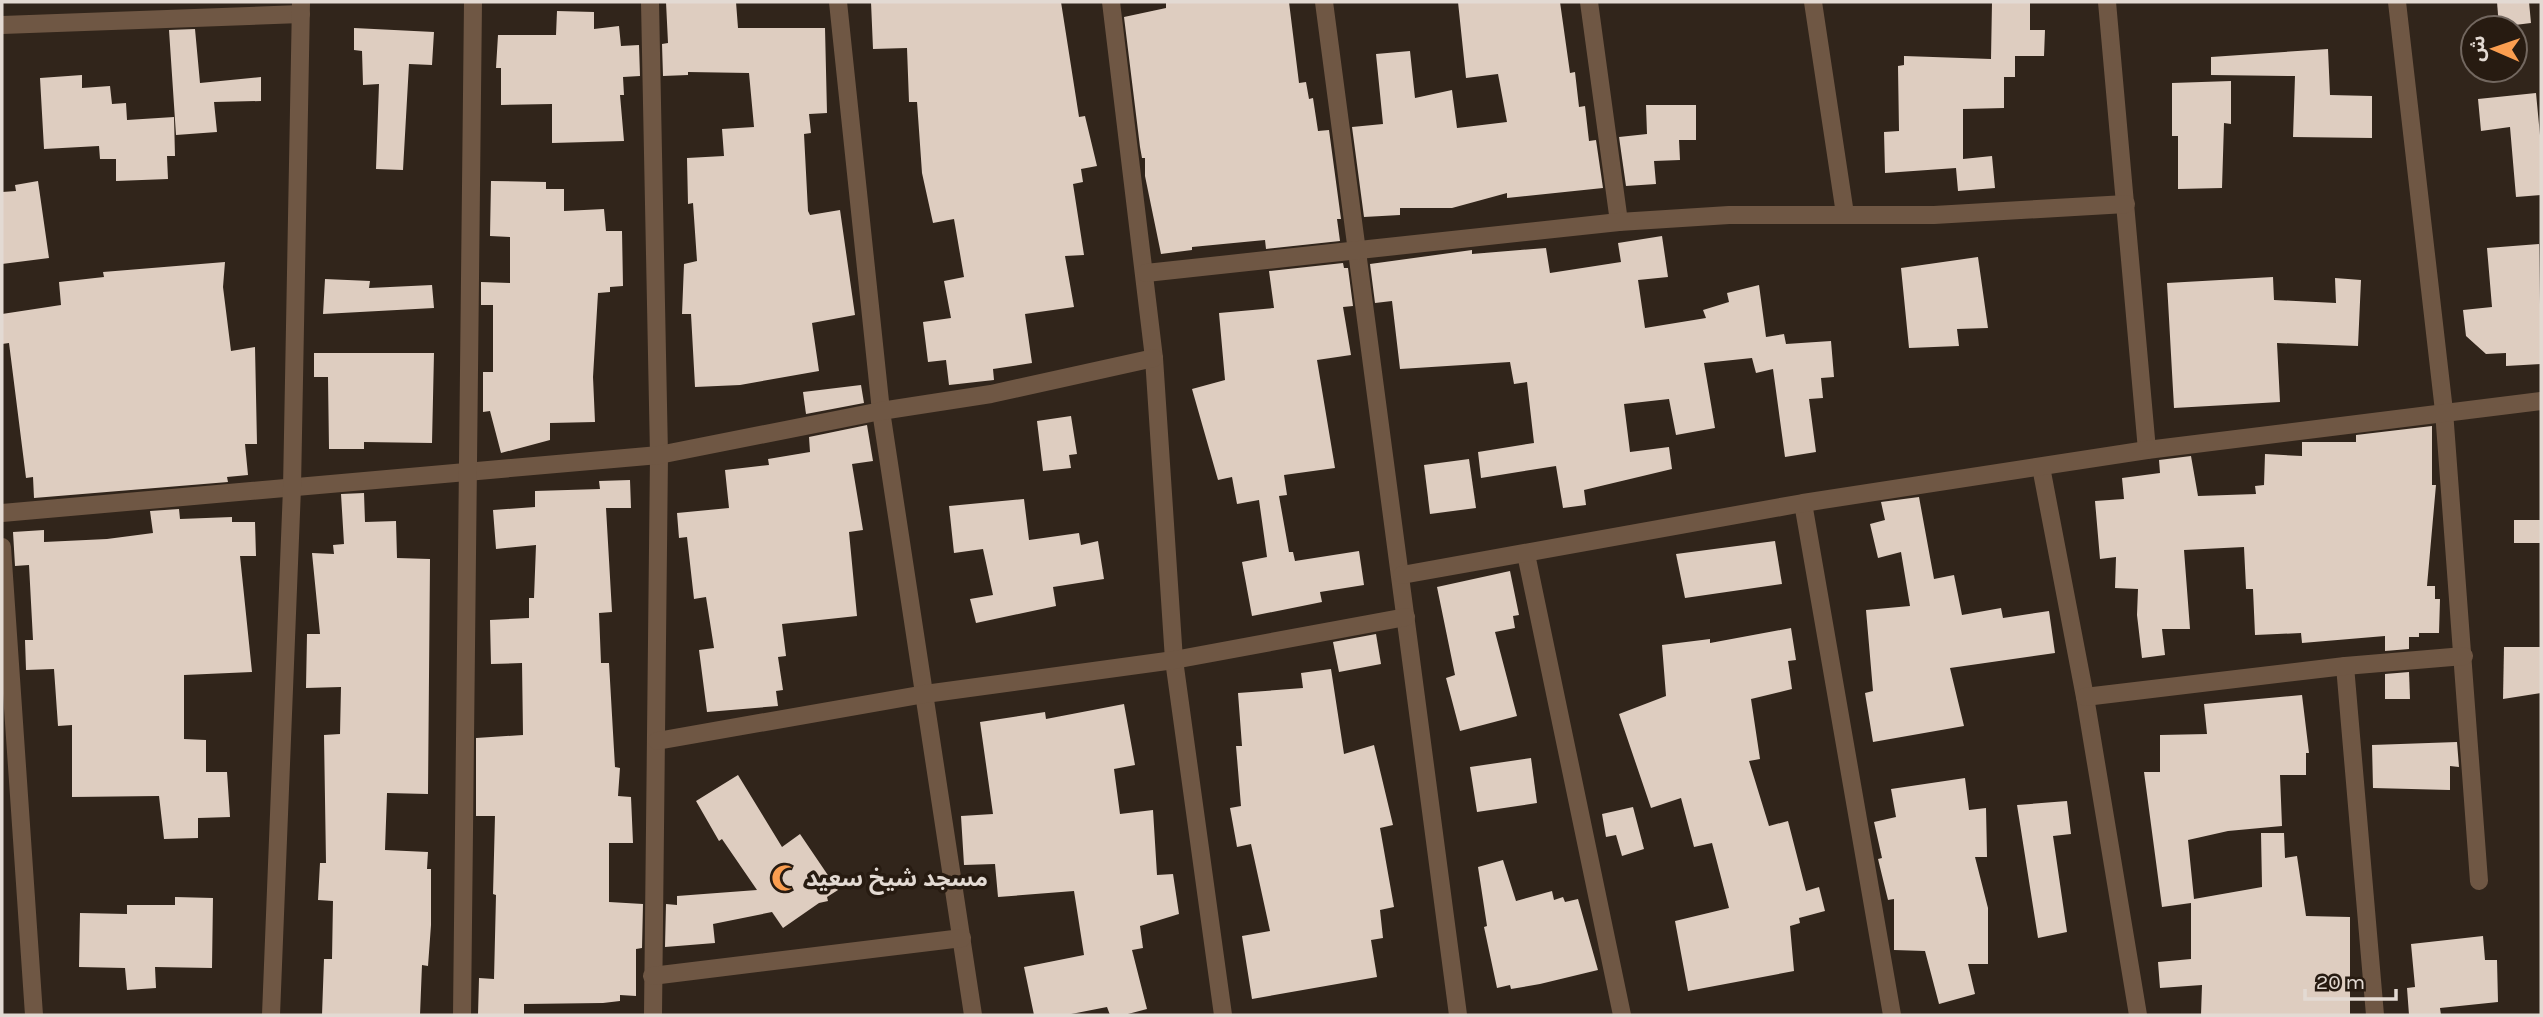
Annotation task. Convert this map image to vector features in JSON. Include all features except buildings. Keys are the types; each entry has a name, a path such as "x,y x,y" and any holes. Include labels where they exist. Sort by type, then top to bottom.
{"street":[{"path":"462,1015 473,2"},
{"path":"650,2 659,455 653,1015"},
{"path":"838,2 881,411 973,1015"},
{"path":"1111,2 1146,273 1174,660 1223,1015"},
{"path":"1324,2 1402,575 1458,1015"},
{"path":"1589,2 1619,222"},
{"path":"1813,2 1845,214"},
{"path":"2107,2 2147,450"},
{"path":"2397,2 2444,411 2479,881"},
{"path":"2,25 301,8 292,488 271,1015"},
{"path":"1146,273 1619,222 1729,215 1934,215 2126,204"},
{"path":"2,513 659,455 881,411 991,394 1154,358"},
{"path":"1402,575 1804,503 2147,450 2541,401"},
{"path":"2041,467 2085,697 2138,1015"},
{"path":"1804,503 1892,1015"},
{"path":"2,547 34,1015"},
{"path":"1526,554 1622,1015"},
{"path":"657,741 925,694 1174,660 1406,617"},
{"path":"2085,697 2345,666 2464,656"},
{"path":"2345,666 2375,1015"},
{"path":"652,976 962,938"}],"place":[{"name":"مسجد شيخ سعيد","path":"785,878"}]}
